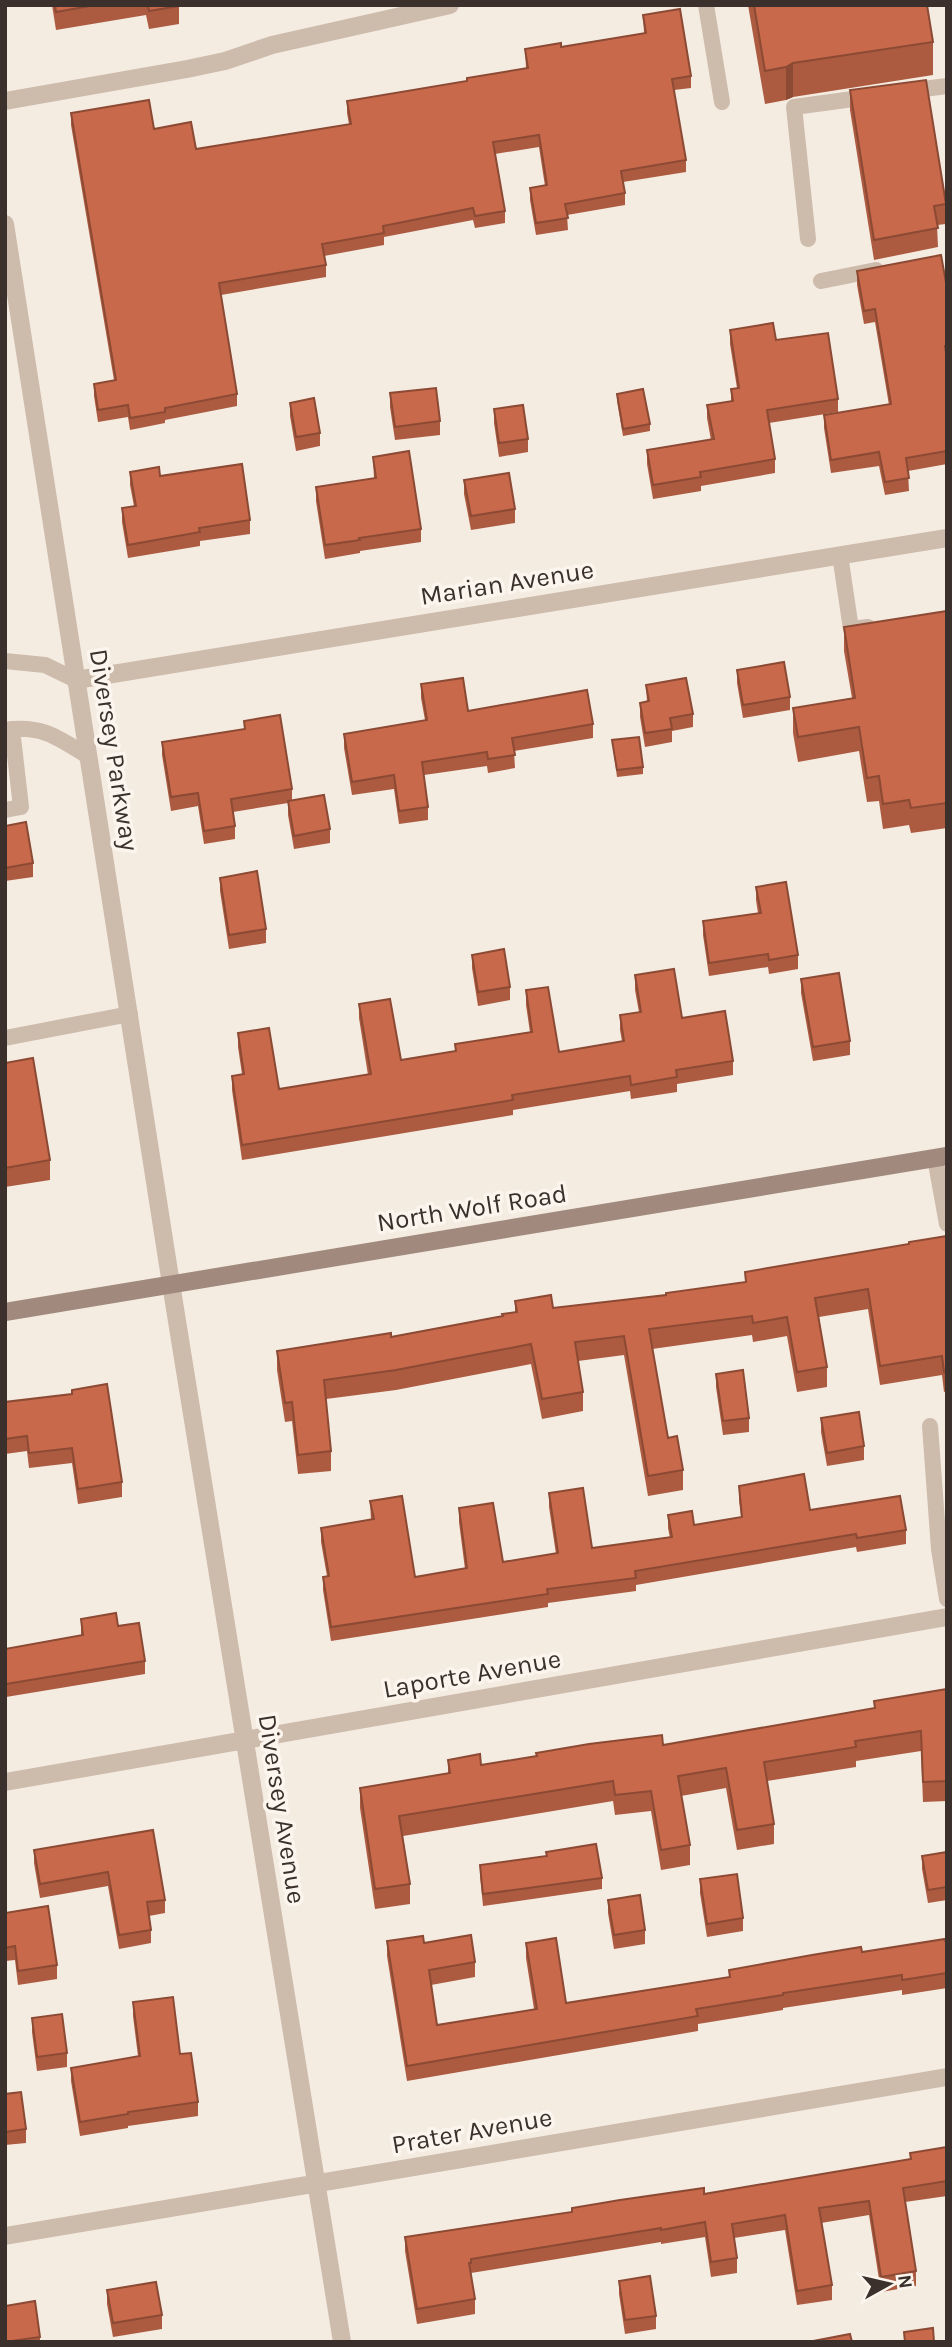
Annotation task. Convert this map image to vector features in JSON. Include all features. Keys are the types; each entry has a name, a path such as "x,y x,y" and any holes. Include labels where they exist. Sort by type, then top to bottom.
{"main road":[{"name":"North Wolf Road","path":"5,1312 941,1157"}],"street":[{"path":"5,101 225,61 272,45 450,5"},
{"name":"Diversey Parkway","path":"5,224 171,1284"},
{"name":"Marian Avenue","path":"76,680 947,538"},
{"name":"Diversey Avenue","path":"171,1284 342,2342"},
{"name":"Laporte Avenue","path":"5,1782 947,1617"},
{"name":"Prater Avenue","path":"5,2236 947,2077"}],"lane":[{"path":"706,5 722,102"},
{"path":"808,239 794,107 947,86"},
{"path":"821,281 896,266"},
{"path":"841,555 851,629 878,626"},
{"path":"5,661 45,665 76,680"},
{"path":"13,809 9,730 34,729 53,734 89,757"},
{"path":"5,1038 130,1014"},
{"path":"941,1157 947,1224"},
{"path":"930,1426 939,1549 947,1600"}],"building":[{"path":"55,5 95,5 56,12"},
{"path":"148,5 179,5 179,6 149,11"},
{"path":"754,5 927,5 933,42 793,63 765,71"},
{"path":"680,9 691,76 672,79 686,160 621,171 625,193 565,204 568,218 536,223 530,188 547,185 539,135 493,142 505,211 475,216 473,208 383,226 384,233 322,244 326,265 219,283 237,394 130,418 128,405 98,410 94,384 116,380 71,113 149,100 154,129 191,122 196,149 351,124 347,101 528,68 525,49 561,43 561,47 646,33 643,15"},
{"path":"926,80 946,204 934,206 938,228 874,240 850,90"},
{"path":"941,255 947,288 947,451 906,458 909,478 885,482 879,452 831,460 824,415 891,404 875,309 864,311 857,271"},
{"path":"773,323 776,340 828,333 838,399 767,410 775,459 700,472 701,477 653,485 647,450 714,439 707,405 733,401 731,389 739,388 730,330"},
{"path":"436,388 440,421 395,427 390,393"},
{"path":"643,389 650,424 623,429 617,394"},
{"path":"314,398 320,433 296,437 290,403"},
{"path":"523,405 528,439 499,443 494,409"},
{"path":"409,451 421,529 325,545 316,487 376,478 373,457"},
{"path":"242,464 250,520 199,528 200,532 128,545 122,508 136,506 130,472 159,467 160,476"},
{"path":"509,473 515,509 471,516 464,480"},
{"path":"947,611 947,803 911,808 909,800 883,804 879,776 867,778 859,727 798,737 793,708 855,698 844,627"},
{"path":"784,662 790,697 743,705 737,670"},
{"path":"463,678 468,711 587,690 593,724 512,738 515,755 488,759 487,752 422,762 428,807 399,811 394,775 352,782 344,734 427,720 421,684"},
{"path":"686,678 693,714 670,718 672,729 645,733 640,703 649,701 646,685"},
{"path":"280,715 292,789 231,799 235,826 204,831 198,793 171,797 162,742 245,729 244,721"},
{"path":"639,737 643,767 617,770 612,740"},
{"path":"324,795 330,829 294,836 288,801"},
{"path":"26,822 33,863 5,868 5,826"},
{"path":"257,871 266,929 229,935 220,878"},
{"path":"786,882 798,955 769,960 768,954 709,963 703,921 761,913 756,887"},
{"path":"504,949 510,987 478,992 472,955"},
{"path":"674,969 682,1018 725,1011 733,1061 676,1070 677,1077 631,1085 630,1076 512,1095 513,1100 242,1145 232,1076 244,1074 238,1033 269,1028 279,1089 371,1074 359,1004 390,999 401,1060 456,1051 455,1044 532,1032 526,990 548,987 559,1052 624,1041 620,1015 641,1012 635,975"},
{"path":"839,973 850,1041 813,1047 801,979"},
{"path":"33,1058 50,1160 5,1168 5,1063"},
{"path":"947,1236 947,1372 944,1372 942,1356 880,1366 868,1289 815,1298 827,1367 797,1372 787,1317 753,1323 752,1316 649,1329 668,1438 677,1436 683,1470 648,1476 624,1336 575,1342 583,1392 542,1399 531,1344 396,1370 324,1380 331,1451 298,1455 292,1402 285,1403 277,1351 391,1333 391,1337 503,1316 502,1314 517,1312 515,1301 551,1295 553,1308 666,1295 746,1282 745,1272"},
{"path":"743,1370 749,1418 723,1421 716,1374"},
{"path":"107,1384 122,1482 78,1489 72,1448 29,1453 27,1436 5,1439 5,1402 72,1394 72,1390"},
{"path":"859,1412 864,1446 827,1453 821,1418"},
{"path":"804,1474 810,1510 900,1496 906,1530 857,1538 856,1534 635,1571 636,1578 547,1589 548,1594 331,1627 323,1577 329,1576 321,1528 374,1519 370,1501 402,1496 415,1577 467,1568 459,1508 493,1503 503,1562 558,1553 549,1493 583,1488 592,1548 672,1537 668,1515 692,1511 694,1525 742,1517 739,1486"},
{"path":"116,1613 118,1626 139,1623 145,1661 6,1684 5,1649 83,1635 81,1619"},
{"path":"947,1689 947,1781 923,1782 921,1731 855,1741 856,1747 764,1762 774,1824 737,1830 726,1768 678,1776 690,1845 661,1850 651,1791 615,1795 613,1781 399,1816 410,1884 375,1889 360,1788 450,1773 448,1760 480,1754 481,1765 589,1744 662,1735 663,1745 875,1708 874,1701"},
{"path":"153,1830 165,1900 147,1902 151,1930 119,1935 108,1872 40,1884 34,1850"},
{"path":"596,1844 602,1878 483,1894 480,1865 547,1856 546,1852"},
{"path":"947,1852 947,1887 928,1890 922,1856"},
{"path":"737,1874 743,1918 707,1924 700,1879"},
{"path":"640,1895 645,1930 614,1935 608,1900"},
{"path":"48,1906 57,1965 18,1971 15,1946 5,1948 5,1913"},
{"path":"471,1935 475,1962 429,1970 437,2025 537,2009 526,1943 556,1938 566,2003 730,1977 729,1970 812,1955 861,1947 862,1952 945,1939 947,1973 902,1980 902,1975 783,1993 696,2009 698,2016 407,2066 387,1941 423,1936 424,1943"},
{"path":"173,1997 180,2054 191,2053 198,2102 80,2122 71,2068 140,2056 133,2002"},
{"path":"62,2014 67,2053 37,2057 32,2018"},
{"path":"21,2092 26,2129 5,2132 5,2094"},
{"path":"947,2147 947,2181 903,2188 916,2271 881,2277 869,2201 819,2208 832,2285 797,2291 785,2215 732,2224 737,2258 711,2262 705,2222 471,2259 469,2263 475,2299 417,2309 405,2237 572,2212 572,2208 620,2200 704,2188 704,2194 911,2159 910,2153"},
{"path":"650,2276 656,2316 625,2320 619,2281"},
{"path":"156,2282 162,2315 113,2323 107,2290"},
{"path":"35,2301 40,2337 5,2342 5,2306"},
{"path":"933,2328 934,2342 905,2342 904,2332"},
{"path":"850,2334 852,2342 808,2342"}]}
